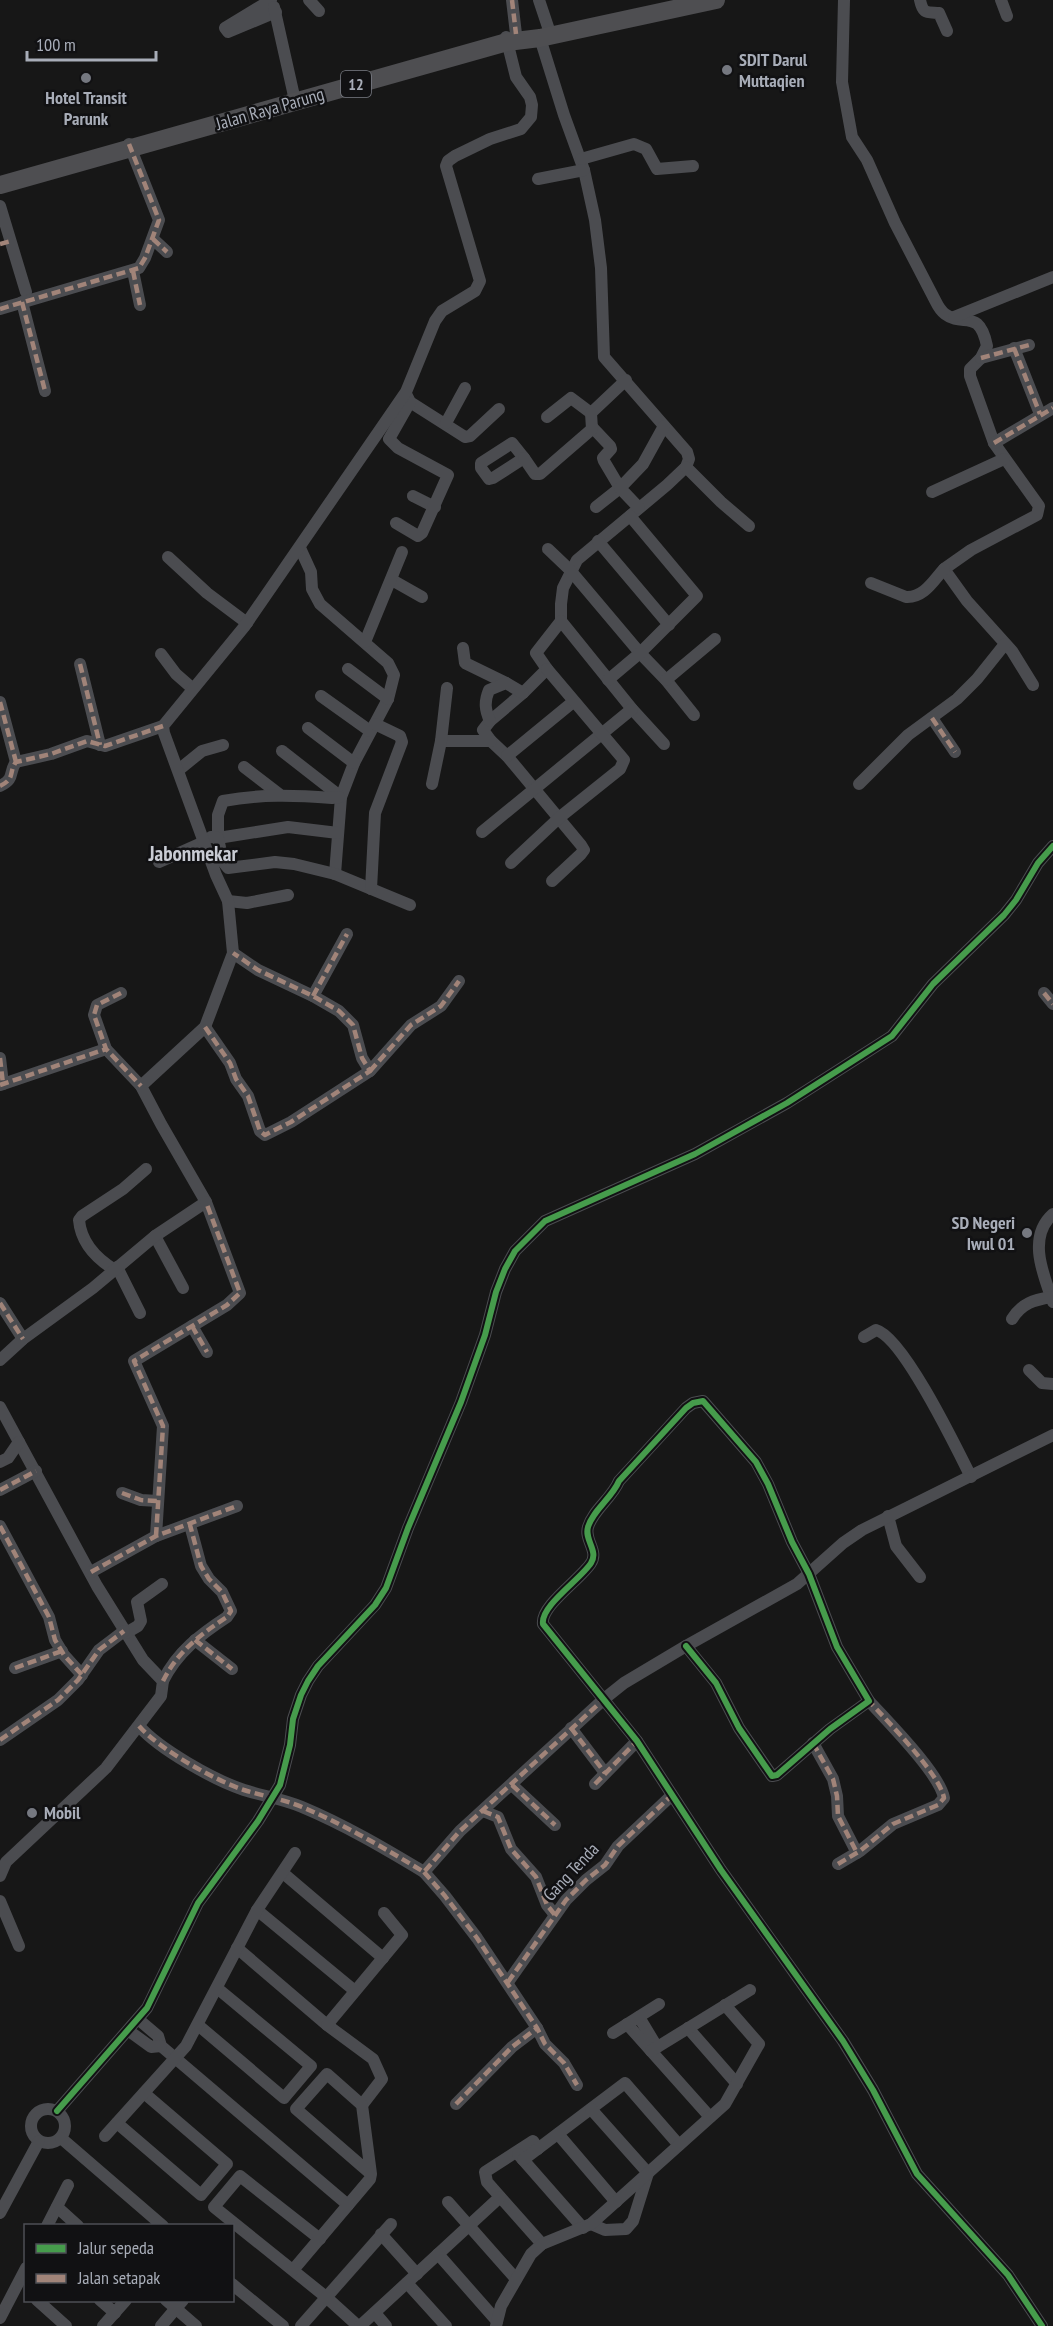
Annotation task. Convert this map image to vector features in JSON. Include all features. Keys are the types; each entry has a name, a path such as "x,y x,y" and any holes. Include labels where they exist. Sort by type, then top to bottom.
{"highway":[{"name":"Jalan Raya Parung","path":"544,34 685,0"},
{"name":"Jalan Raya Parung","path":"0,185 294,96 509,37 544,34 716,0"},
{"name":"Jalan Raya Parung","path":"0,179 130,146 509,37"}],"street":[{"path":"309,0 319,11"},
{"path":"396,523 418,536 421,535 448,475 398,448 389,439 408,397 435,321 442,311 475,291 480,281 446,172 448,161 490,139 521,129 531,117 530,97 516,77 509,37 512,0"},
{"path":"511,863 560,817 620,769 623,764 623,756 573,702 536,653 561,621 563,588 570,570 577,560 598,541 686,467 690,459 687,452 604,357 601,268 596,220 583,164 564,115 544,34 539,0"},
{"path":"844,0 842,82 852,137 867,160 904,243 936,303 943,313 978,325 983,333 987,346 981,358 970,369 970,374 994,443 1037,502 1039,512 971,550 944,569 922,594 906,597 871,583"},
{"path":"920,0 925,13 939,13 946,31"},
{"path":"1001,0 1007,16"},
{"path":"273,4 294,96"},
{"path":"538,179 634,144 646,149 657,169 693,166"},
{"path":"0,309 24,297 139,268 146,258 159,220 130,146"},
{"path":"0,206 6,243 24,297 45,391"},
{"path":"153,240 167,252"},
{"path":"133,271 141,305"},
{"path":"953,318 1053,277"},
{"path":"981,358 1029,345"},
{"path":"1014,348 1040,414"},
{"path":"591,413 626,380"},
{"path":"446,423 465,388"},
{"path":"408,397 465,437 470,436 499,409"},
{"path":"15,762 51,754 87,741 105,746 163,726 247,623 408,397"},
{"path":"547,417 571,398 591,413 593,428 610,446 610,451 603,458 604,461 634,512 697,596 640,653 608,680"},
{"path":"994,443 1053,408"},
{"path":"596,507 620,488 643,464 664,426"},
{"path":"524,458 535,474 540,474 593,428"},
{"path":"932,492 1004,459"},
{"path":"686,467 720,502 749,526"},
{"path":"413,496 435,507"},
{"path":"598,541 669,625"},
{"path":"300,548 310,572 312,589 320,604 388,663 394,675 382,714 354,763 340,797 335,874"},
{"path":"548,549 570,570 694,715"},
{"path":"365,642 402,552"},
{"path":"168,557 207,593 247,623"},
{"path":"944,569 967,601 1012,651 1033,685"},
{"path":"392,580 422,597"},
{"path":"561,621 632,709 664,744"},
{"path":"666,680 715,639"},
{"path":"859,784 908,735 957,699 977,679 1005,644"},
{"path":"463,648 465,663 523,693"},
{"path":"161,654 176,674 192,688"},
{"path":"80,664 100,745"},
{"path":"348,669 388,699"},
{"path":"548,669 483,730 560,817 584,850 552,881"},
{"path":"490,721 485,711 485,698 493,687 506,683"},
{"path":"432,784 441,741 447,688"},
{"path":"321,696 373,727 400,736 402,742 375,813 371,889"},
{"path":"0,702 15,762 12,777 0,786"},
{"path":"507,756 573,702"},
{"path":"482,832 534,787 603,735 632,709"},
{"path":"932,718 955,752"},
{"path":"141,1086 205,1027 233,952 228,901 163,726"},
{"path":"308,728 354,763"},
{"path":"441,741 491,741"},
{"path":"177,767 181,768 207,748 223,745"},
{"path":"282,751 340,797"},
{"path":"244,767 279,794"},
{"path":"340,797 279,794 223,801 218,815 218,838 223,862 228,868 275,862 294,864 335,874 410,905"},
{"path":"159,862 203,838 218,838 288,827 338,833"},
{"path":"57,2111 138,2019 161,1982 198,1903 273,1798 284,1770 293,1719 308,1681 318,1666 375,1605 386,1588 408,1528 461,1402 485,1335 496,1292 514,1251 545,1221 695,1154 787,1103 892,1036 933,984 1004,915 1016,900 1038,863 1053,846"},
{"path":"228,901 247,903 288,895"},
{"path":"313,996 347,934"},
{"path":"233,952 258,970 339,1011 353,1025 362,1058 370,1071"},
{"path":"205,1027 230,1063 236,1079 248,1096 260,1131 265,1135 291,1122 370,1071 411,1025 446,1001 451,990 459,981"},
{"path":"121,993 97,1005 94,1011 106,1049 141,1086 160,1124 206,1202 241,1292 226,1305 134,1361 163,1426 156,1536"},
{"path":"1044,993 1053,1004"},
{"path":"0,1058 1,1085 106,1049"},
{"path":"140,1313 116,1269 99,1260 91,1250 83,1236 79,1220 123,1189 146,1169"},
{"path":"0,1360 23,1339 116,1269 155,1236 206,1202"},
{"path":"1012,1319 1023,1305 1035,1300 1052,1300 1039,1252 1040,1234 1045,1222 1053,1214"},
{"path":"155,1236 183,1288"},
{"path":"0,1303 23,1339"},
{"path":"192,1326 207,1352"},
{"path":"864,1337 876,1330 891,1340 926,1391 971,1477"},
{"path":"1029,1370 1042,1383 1053,1384"},
{"path":"838,1864 857,1853 893,1824 938,1805 944,1798 938,1783 923,1763 869,1701 837,1647 809,1574 756,1462 703,1401 689,1405 619,1481 614,1493 594,1517 588,1527 587,1535 594,1553 591,1563 550,1606 542,1619 543,1624 567,1657 638,1741 721,1870 843,2041 873,2090 917,2174 1008,2275 1042,2326"},
{"path":"0,1407 125,1632 143,1659 163,1681"},
{"path":"424,1872 455,1836 571,1728 624,1683 797,1584 843,1543 888,1516 1053,1435"},
{"path":"0,1462 8,1458 19,1442"},
{"path":"0,1490 36,1471"},
{"path":"122,1493 141,1500 158,1502"},
{"path":"91,1572 156,1536 237,1506"},
{"path":"888,1516 900,1553 920,1577"},
{"path":"0,1876 6,1862 106,1768 161,1696 163,1681 171,1664 195,1640 227,1617 231,1611 222,1592 209,1579 201,1566 190,1525"},
{"path":"0,1526 49,1617 55,1640 82,1675"},
{"path":"0,1740 58,1700 82,1675 99,1650 138,1626 141,1621 137,1602 162,1584"},
{"path":"195,1640 232,1669"},
{"path":"686,1646 716,1683 739,1728 771,1776 777,1775 813,1743 869,1701"},
{"path":"15,1668 62,1651"},
{"path":"139,1726 150,1738 188,1763 237,1788 301,1807 351,1828 424,1872 452,1904 508,1982 545,2044 564,2063 577,2085"},
{"path":"571,1728 605,1773"},
{"path":"595,1784 638,1741"},
{"path":"813,1743 833,1779 837,1796 837,1816 857,1853"},
{"path":"512,1785 555,1825"},
{"name":"Gang Tenda","path":"508,1982 566,1900 605,1865 618,1846 672,1796"},
{"path":"483,1811 498,1817 511,1849 536,1877 547,1905 555,1915"},
{"path":"105,2136 186,2046 257,1910 295,1853"},
{"path":"282,1873 383,1958"},
{"path":"0,1901 19,1946"},
{"path":"257,1910 355,1991"},
{"path":"327,2025 402,1935 384,1912"},
{"path":"237,1948 327,2025 373,2059 382,2079 362,2105"},
{"path":"198,2025 284,2098 310,2066 217,1988"},
{"path":"654,2049 750,1990"},
{"path":"613,2033 659,2004"},
{"path":"496,2323 501,2306 531,2254 542,2244 587,2226 726,2104 759,2044 725,2005"},
{"path":"639,2017 654,2049"},
{"path":"138,2019 158,2036 161,2046 348,2205"},
{"path":"627,2024 654,2049 711,2117"},
{"path":"456,2104 512,2048 537,2028"},
{"path":"688,2028 737,2084"},
{"path":"129,2031 152,2047 161,2046"},
{"path":"293,2270 370,2179 371,2174 362,2105 327,2074 296,2109 371,2174"},
{"path":"542,2244 487,2182 485,2172 520,2156 533,2141 538,2149 625,2083 679,2145"},
{"path":"117,2123 201,2195 227,2164 144,2093"},
{"path":"591,2109 648,2173"},
{"path":"42,2110 57,2111 63,2116 65,2132 61,2138 47,2144 39,2141 31,2128 35,2114 42,2110"},
{"path":"558,2134 616,2202"},
{"path":"61,2138 161,2224"},
{"path":"0,2213 39,2141"},
{"path":"520,2156 587,2226 605,2230 626,2229 633,2221 648,2173"},
{"path":"320,2239 240,2176 214,2207 359,2326 500,2197"},
{"path":"48,2224 68,2185"},
{"path":"448,2202 516,2279"},
{"path":"57,2207 76,2224"},
{"path":"301,2326 391,2224"},
{"path":"381,2234 417,2274"},
{"path":"438,2254 496,2323"},
{"path":"0,2318 24,2272"},
{"path":"407,2283 446,2326"},
{"path":"234,2286 282,2326"},
{"path":"38,2302 66,2326"},
{"path":"101,2302 115,2313"},
{"path":"103,2326 125,2302"},
{"path":"161,2326 175,2303 196,2326"},
{"path":"375,2313 386,2326"}],"marked path":[{"path":"512,0 516,34"},
{"path":"0,309 139,268 159,220 129,144"},
{"path":"153,239 167,252"},
{"path":"0,244 11,241"},
{"path":"133,271 140,305"},
{"path":"22,302 45,391"},
{"path":"981,358 1029,345"},
{"path":"1014,348 1040,414"},
{"path":"994,443 1053,408"},
{"path":"80,664 100,745"},
{"path":"0,702 16,762"},
{"path":"932,718 955,752"},
{"path":"0,786 10,778 16,762 51,754 87,741 105,746 163,726"},
{"path":"313,996 347,934"},
{"path":"205,1027 230,1063 236,1079 248,1096 260,1131 265,1135 291,1122 370,1071 362,1058 353,1025 339,1011 258,970 233,953"},
{"path":"370,1071 411,1025 441,1006 459,981"},
{"path":"121,993 97,1005 94,1015 106,1049 141,1086"},
{"path":"1044,993 1053,1004"},
{"path":"0,1085 106,1049"},
{"path":"0,1058 3,1084"},
{"path":"156,1536 163,1426 134,1361 227,1305 240,1293 206,1202"},
{"path":"0,1303 23,1339"},
{"path":"192,1326 207,1352"},
{"path":"0,1490 36,1471"},
{"path":"122,1493 141,1500 158,1501"},
{"path":"91,1572 156,1536 237,1506"},
{"path":"163,1681 183,1652 227,1617 231,1611 222,1592 209,1579 201,1566 190,1525"},
{"path":"0,1526 49,1617 55,1640 64,1655 82,1675"},
{"path":"0,1740 58,1700 78,1680 99,1650 124,1631"},
{"path":"195,1640 232,1669"},
{"path":"15,1668 62,1651"},
{"path":"139,1726 173,1754 203,1771 244,1790 288,1802 318,1814 364,1837 424,1872 460,1831 604,1699 602,1696"},
{"path":"838,1864 860,1851 893,1824 938,1805 944,1798 923,1762 869,1701"},
{"path":"571,1728 605,1773"},
{"path":"595,1784 637,1741"},
{"path":"813,1743 833,1779 838,1816 857,1853"},
{"path":"512,1785 555,1825"},
{"path":"508,1982 566,1900 605,1865 618,1846 671,1796"},
{"path":"483,1811 498,1817 511,1849 536,1877 547,1905 555,1915"},
{"path":"424,1872 477,1938 537,2028 545,2044 564,2063 577,2085"},
{"path":"456,2104 512,2047 537,2028"}],"cycle path":[{"path":"57,2111 147,2008 198,1903 258,1821 280,1785 290,1745 293,1719 308,1681 318,1666 375,1605 386,1588 408,1528 461,1402 485,1335 496,1292 515,1251 545,1221 695,1154 787,1103 892,1036 933,984 1004,915 1016,900 1038,863 1053,846"},
{"path":"686,1646 716,1683 739,1728 772,1776 777,1775 830,1729 869,1701 837,1647 809,1574 756,1462 703,1401 693,1403 686,1408 619,1481 594,1515 587,1532 593,1550 593,1559 554,1601 544,1617 543,1624 637,1741 721,1870 843,2041 873,2090 917,2174 1008,2275 1042,2326"}],"place":[{"name":"SDIT Darul Muttaqien","path":"727,70"},
{"name":"Hotel Transit Parunk","path":"86,78"},
{"name":"SD Negeri Iwul 01","path":"1027,1233"},
{"name":"Mobil","path":"32,1813"}],"district":[{"name":"Jabonmekar","path":"193,854"}]}
